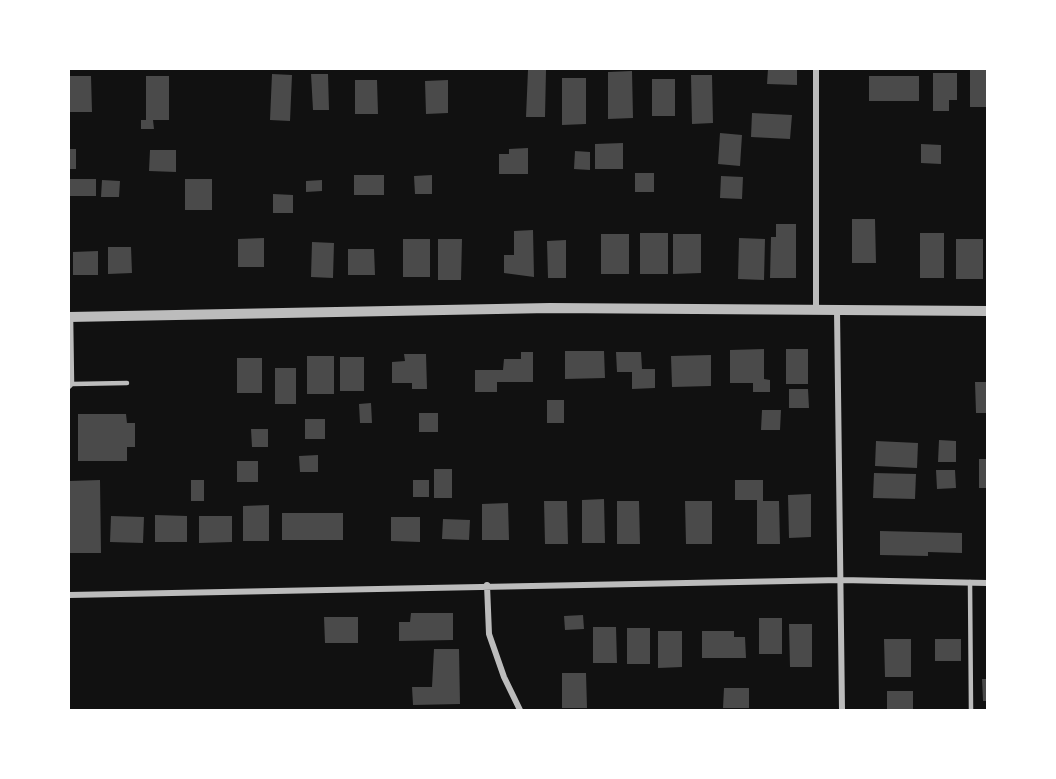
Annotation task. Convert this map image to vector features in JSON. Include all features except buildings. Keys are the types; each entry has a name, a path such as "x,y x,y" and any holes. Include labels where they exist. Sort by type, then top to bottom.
{"street":[{"path":"816,69 816,309"},
{"path":"70,317 550,308 987,311"},
{"path":"837,310 842,710"},
{"path":"69,595 487,585 841,580 987,583"},
{"path":"487,585 489,634 504,677 520,710"}],"lane":[{"path":"70,317 71,385 127,383"},
{"path":"969,582 970,710"}]}
